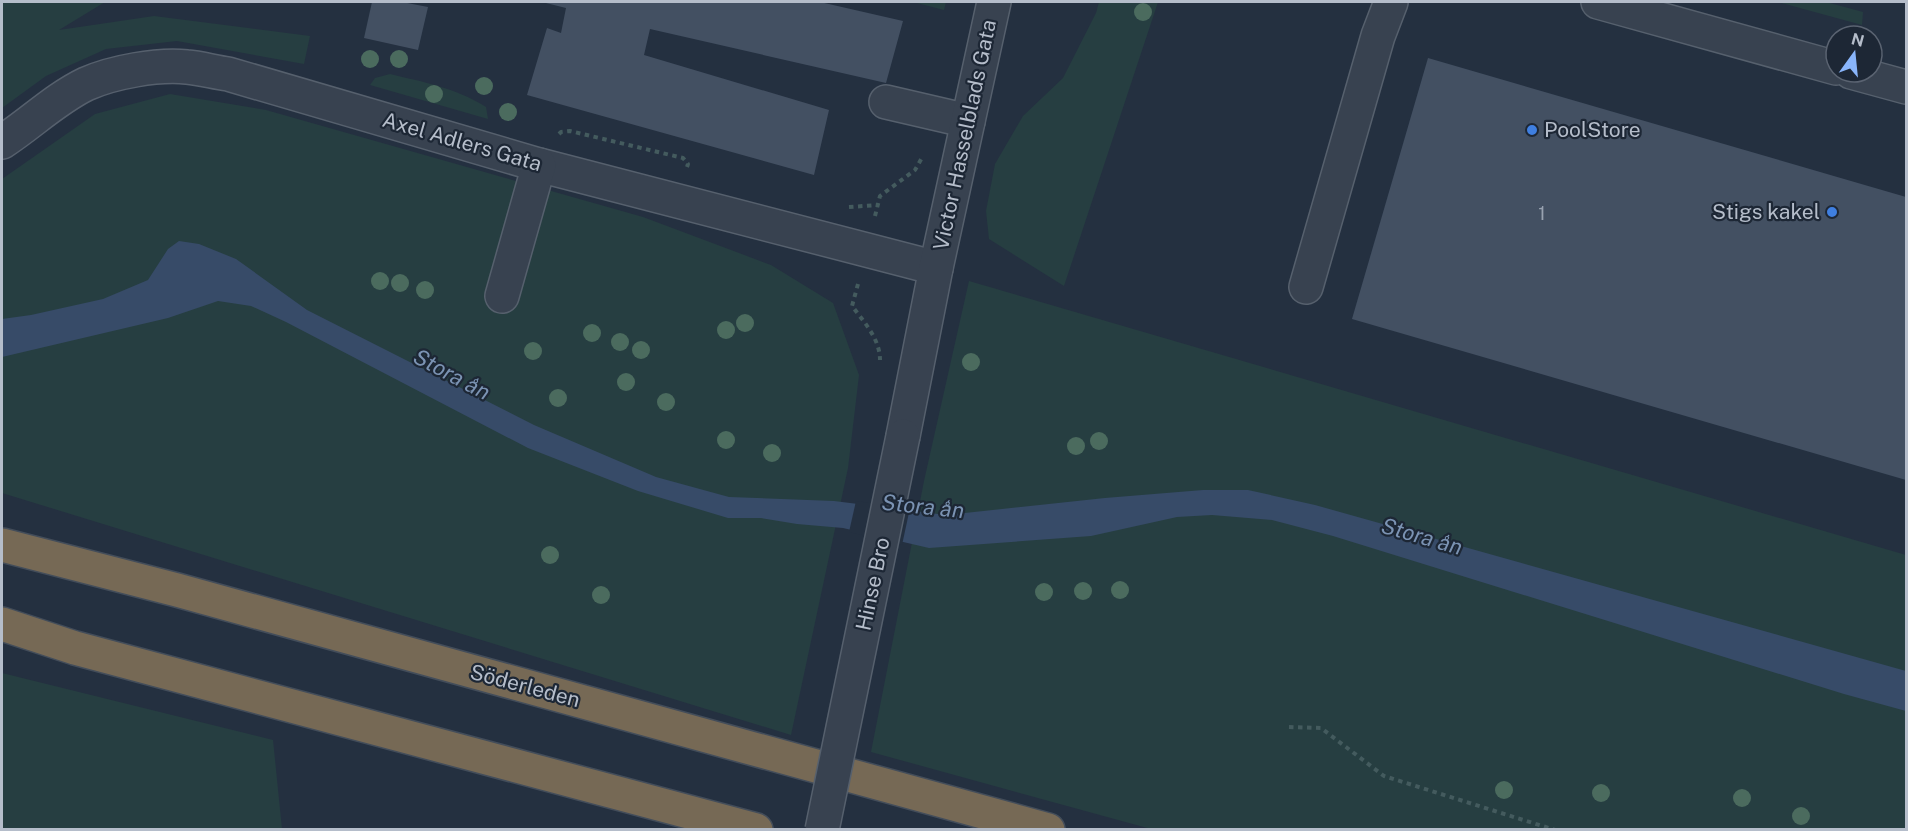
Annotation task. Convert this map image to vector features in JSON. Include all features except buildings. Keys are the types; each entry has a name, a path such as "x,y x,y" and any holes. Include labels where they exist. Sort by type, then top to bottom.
{"highway":[{"path":"2,527 132,578"},
{"name":"Söderleden","path":"2,545 132,578 1048,830"},
{"path":"2,624 75,648"},
{"path":"2,632 75,648 756,830"}],"street":[{"name":"Victor Hasselblads Gata","path":"936,268 994,2"},
{"path":"1306,287 1378,36 1391,2"},
{"path":"1598,2 1824,65"},
{"name":"Axel Adlers Gata","path":"2,142 62,98 87,84 121,73 155,67 186,67 228,74 539,165 936,268"},
{"path":"1884,81 1906,87"},
{"path":"886,102 968,121"},
{"path":"502,296 539,165"},
{"name":"Hinse Bro","path":"822,830 936,268"}],"path":[{"path":"867,250 852,306 872,331 880,352 880,363"},
{"path":"1289,727 1322,728 1384,776 1555,830"}],"green space":[{"path":"2,2 105,2 59,30 154,16 310,36 304,64 177,41 106,49 46,76 2,108"},
{"path":"913,2 946,2 944,10"},
{"path":"1099,2 1158,2 1064,286 989,239 986,211 995,164 1023,116 1063,78 1096,13"},
{"path":"1778,2 1826,2 1863,12 1862,24"},
{"path":"390,74 439,86 475,100 486,107 488,119 370,85 375,78"},
{"path":"170,94 266,110 643,217 771,265 833,303 859,375 848,468 791,735 2,493 2,179 95,114"},
{"path":"969,281 1906,555 1906,829 1151,829 871,752 924,481"},
{"path":"2,673 273,740 282,829 2,829"}],"water":[{"name":"Stora ån","path":"179,241 199,244 236,259 307,310 534,425 656,477 729,497 834,501 946,515 1105,498 1203,490 1248,490 1315,505 1906,671 1906,711 1844,694 1333,536 1272,520 1212,515 1177,517 1091,536 929,548 843,528 761,518 728,518 638,491 528,448 251,306 218,301 168,318 2,357 2,319 103,299 148,280 168,249"}],"pier":[{"path":"856,501 910,508 902,545 849,532"}],"place":[{"name":"PoolStore","path":"1532,130"},
{"name":"Stigs kakel","path":"1832,212"}]}
